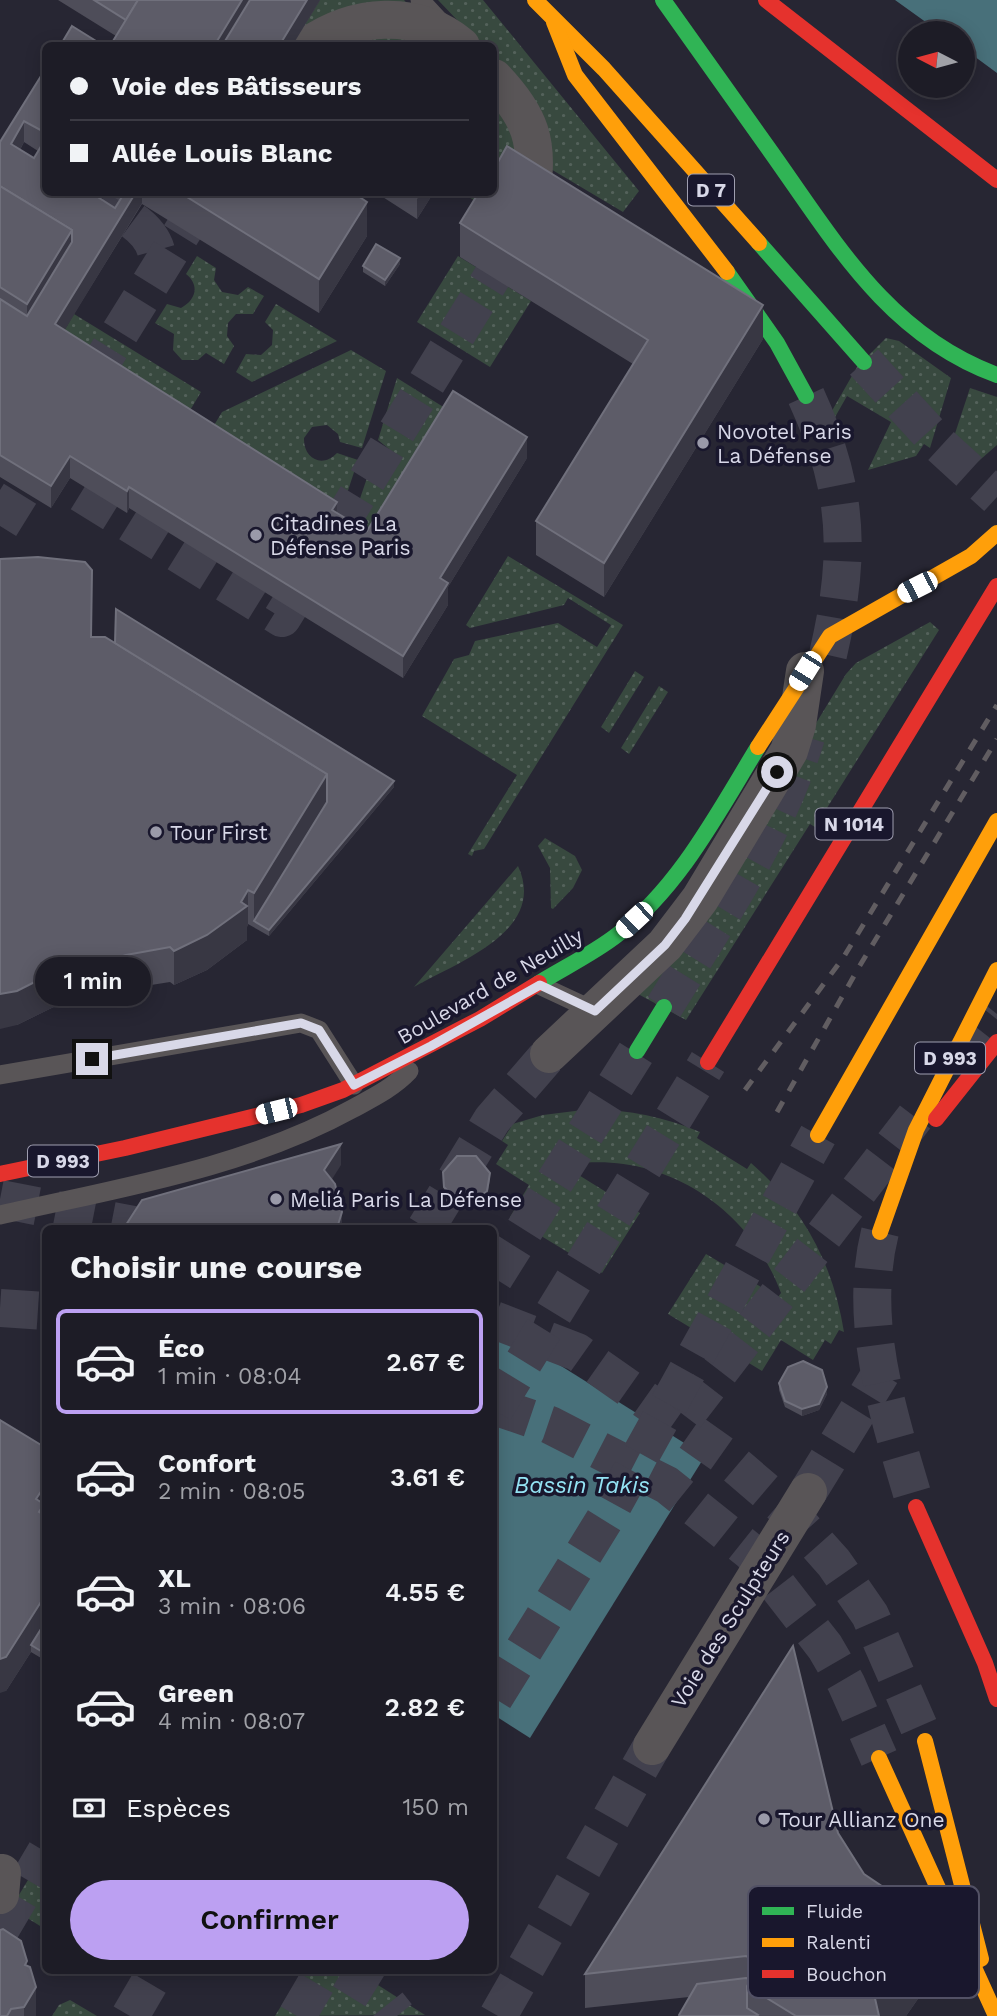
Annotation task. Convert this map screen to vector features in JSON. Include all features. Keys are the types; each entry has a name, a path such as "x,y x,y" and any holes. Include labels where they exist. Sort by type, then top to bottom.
{"main road":[{"name":"D 7","path":"535,0 554,22 604,69 864,362"},
{"path":"663,0 834,240 877,292 908,324 940,349 969,368 997,375"},
{"path":"766,0 997,180"},
{"path":"554,22 575,75 733,280 777,343 806,396"},
{"name":"Boulevard de Neuilly","path":"0,1174 125,1148 301,1105 354,1085 431,1046 540,985 616,936 677,877 805,671 821,647 839,629 940,575 971,556 997,533"},
{"name":"N 1014","path":"708,1062 997,586"},
{"path":"818,1135 997,821"},
{"name":"D 993","path":"880,1232 907,1147 935,1085 997,970"},
{"path":"637,1051 664,1007"},
{"path":"907,1147 943,1112 997,1042"},
{"path":"916,1507 985,1663 997,1699"},
{"path":"925,1741 963,1886"},
{"path":"879,1758 937,1886"},
{"path":"979,1949 996,2015"},
{"path":"979,1978 996,2015"}],"street":[{"path":"315,42 341,27 376,19 421,26 456,42"},
{"path":"497,81 514,99 527,120 535,151 531,195"},
{"path":"549,1054 665,945 707,887 789,751 797,726 805,671"},
{"name":"Voie des Sculpteurs","path":"652,1746 808,1492"}],"lane":[{"path":"420,0 458,42"},
{"path":"540,985 595,1011"},
{"path":"0,1075 301,1023 319,1030 354,1085"},
{"path":"0,1215 213,1164 274,1145 324,1125 384,1092 400,1080 431,1046"}],"green space":[{"path":"320,0 404,0 412,9 300,42 294,42"},
{"path":"438,0 483,0 639,191 623,212 549,168 517,84 497,62 497,42 478,42"},
{"path":"368,31 419,42 338,42"},
{"path":"497,100 522,142 497,193"},
{"path":"467,196 495,196 489,209"},
{"path":"197,256 216,268 214,280 222,292 238,295 248,287 264,296 253,314 236,314 228,323 227,336 234,346 224,364 206,353 198,360 182,360 173,350 174,334 155,323 167,304 181,308 193,297 195,287 186,274"},
{"path":"458,256 531,301 490,367 417,322"},
{"path":"276,304 337,341 252,382 236,372 246,354 261,355 272,345 273,330 265,322"},
{"path":"74,314 201,392 180,427 55,346"},
{"path":"886,338 899,341 951,378 930,448 924,444 916,456 868,470 891,422 847,396 826,433 821,430 857,367"},
{"path":"351,350 386,371 362,448 340,442 338,434 327,425 312,427 304,438 307,451 314,459 325,460 337,453 358,460 337,524 204,442 222,412"},
{"path":"397,378 453,413 367,553 349,531 368,475 383,473 390,463 389,449 378,440"},
{"path":"970,388 997,397 997,445 973,466 954,473 944,467"},
{"path":"508,556 623,625 484,849 474,851 472,856 468,854 517,775 422,716 454,659 469,655 475,641 558,623 597,647 611,625 568,598 564,605 470,628 466,625"},
{"path":"930,622 939,630 815,827 810,824 686,1020 638,994 679,948 846,674 856,663"},
{"path":"635,671 644,677 609,733 601,727"},
{"path":"659,686 668,692 629,754 621,748"},
{"path":"545,838 575,856 582,870 573,888 553,909 550,868 538,846"},
{"path":"518,866 524,889 521,909 510,926 494,942 474,955 414,987"},
{"path":"591,1109 633,1113 674,1122 700,1132 697,1138 747,1169 751,1163 786,1199 813,1239 832,1283 844,1332 839,1330 831,1344 825,1340 813,1360 781,1340 762,1371 668,1314 706,1254 778,1297 781,1293 767,1262 748,1235 725,1211 699,1191 670,1176 639,1167 606,1162 572,1164 569,1169 640,1213 602,1273 510,1217 529,1185 496,1164 508,1145 502,1141 511,1127 509,1125 543,1115"},
{"path":"42,1857 42,1927 11,1908"},
{"path":"301,1974 361,1974 425,2015 275,2016"},
{"path":"70,2000 97,2016 52,2016 59,2005"}],"water":[{"path":"895,0 997,0 997,73 975,57 975,21 924,21"},
{"name":"Bassin Takis","path":"497,1326 705,1456 530,1738 497,1717"}],"building":[{"path":"94,0 138,0 126,20"},
{"path":"138,0 242,0 216,42 112,42"},
{"path":"250,0 307,0 281,42 224,42"},
{"path":"72,26 98,42 62,42"},
{"path":"42,74 42,131 24,121 11,144 34,158 42,145 42,196 96,196 115,208 122,196 134,196 55,324 337,502 332,510 367,531 453,391 527,437 440,578 448,583 403,656 129,487 127,491 70,456 51,486 0,455 0,299 27,316 72,242 72,230 0,186 0,142"},
{"path":"507,146 763,305 604,563 536,521 648,340 460,223 477,196 497,196 497,164"},
{"path":"0,186 72,230 27,304 0,287"},
{"path":"185,196 358,196 367,202 319,279"},
{"path":"376,244 400,258 385,280 363,266"},
{"name":"Tour First","path":"38,557 85,562 92,570 91,637 105,637 327,774 254,893 248,890 241,902 247,906 207,935 174,951 170,947 126,955 79,969 74,962 17,991 0,994 0,559"},
{"path":"116,609 394,781 269,930 254,921 327,802 327,774 115,643"},
{"path":"341,1144 324,1170 335,1184 342,1212 338,1225 126,1225 142,1200"},
{"path":"457,1156 476,1156 490,1173 487,1191 475,1200 457,1200 444,1187 443,1172"},
{"path":"803,1361 822,1370 827,1387 819,1404 802,1409 785,1401 779,1383 788,1367"},
{"path":"0,1420 42,1446 42,1490 36,1499 42,1503 39,1512 42,1514 42,1600 6,1657 0,1659"},
{"path":"42,1627 42,1652 31,1645"},
{"path":"793,1646 838,1833 864,1874 882,1886 748,1886 748,1957 585,1974"},
{"path":"3,1929 21,1941 27,1961 25,1965 30,1967 36,1987 24,2007 11,2009 7,2016 0,2016 0,1930"},
{"path":"748,1979 747,2008 758,2015 680,2016 697,1984"},
{"path":"767,1998 875,1998 879,2016 796,2016"}],"tunnel":[{"path":"91,196 137,224 147,234 158,260 156,276"},
{"path":"0,526 205,196"},
{"path":"43,456 43,466 47,472 282,618 519,233"},
{"path":"864,362 941,446 997,497"},
{"path":"806,396 831,463 842,525 840,588 827,659"},
{"path":"664,1007 762,843 779,809 806,737"},
{"path":"959,1062 997,1014"},
{"path":"497,1273 637,1051"},
{"path":"428,1225 492,1120 549,1054"},
{"path":"497,1405 708,1062"},
{"path":"685,1416 915,1117"},
{"path":"497,1693 608,1514 818,1135"},
{"path":"0,1199 134,1225"},
{"path":"880,1232 872,1301 874,1336 887,1406 916,1507"},
{"path":"0,1308 42,1311"},
{"path":"497,1321 577,1352 726,1457 783,1506 834,1563 870,1615 925,1741"},
{"path":"808,1492 881,1373"},
{"path":"497,1407 550,1425 667,1485 752,1553 825,1647 846,1683 879,1758"},
{"path":"498,2016 652,1746"},
{"path":"0,1930 42,1859"},
{"path":"130,2016 155,1974"},
{"path":"297,2016 322,1974"},
{"path":"349,1974 377,1991 397,2016"}],"railway":[{"path":"745,1090 843,958 997,705"},
{"path":"777,1112 859,967 997,739"}],"traffic: fast":[{"path":"663,0 818,219 867,282 894,311 925,336 959,358 997,375"},
{"path":"759,243 864,362"},
{"path":"727,272 777,343 806,396"},
{"path":"539,983 608,942 660,894 696,848 758,747"},
{"path":"637,1051 664,1007"}],"traffic: slow":[{"path":"535,0 604,69 759,243"},
{"path":"554,22 575,75 727,272"},
{"path":"758,747 830,636 971,556 997,533"},
{"path":"818,1135 997,821"},
{"path":"880,1232 916,1130 997,970"},
{"path":"925,1741 962,1886"},
{"path":"879,1758 937,1886"},
{"path":"979,1951 981,1959"},
{"path":"979,1979 996,2016"}],"traffic: jam":[{"path":"766,0 997,180"},
{"path":"708,1062 997,586"},
{"path":"0,1174 125,1148 301,1105 343,1090 480,1019 539,983"},
{"path":"936,1119 997,1042"},
{"path":"916,1507 985,1663 997,1699"}],"place":[{"name":"Novotel Paris La Défense","path":"703,443"},
{"name":"Citadines La Défense Paris","path":"256,535"},
{"name":"Tour First","path":"156,832"},
{"name":"Meliá Paris La Défense","path":"276,1199"},
{"name":"Tour Allianz One","path":"764,1819"}],"route":[{"path":"92,1059 301,1023 319,1030 354,1085 431,1046 540,985 595,1011 665,945 685,919 777,772"}]}
